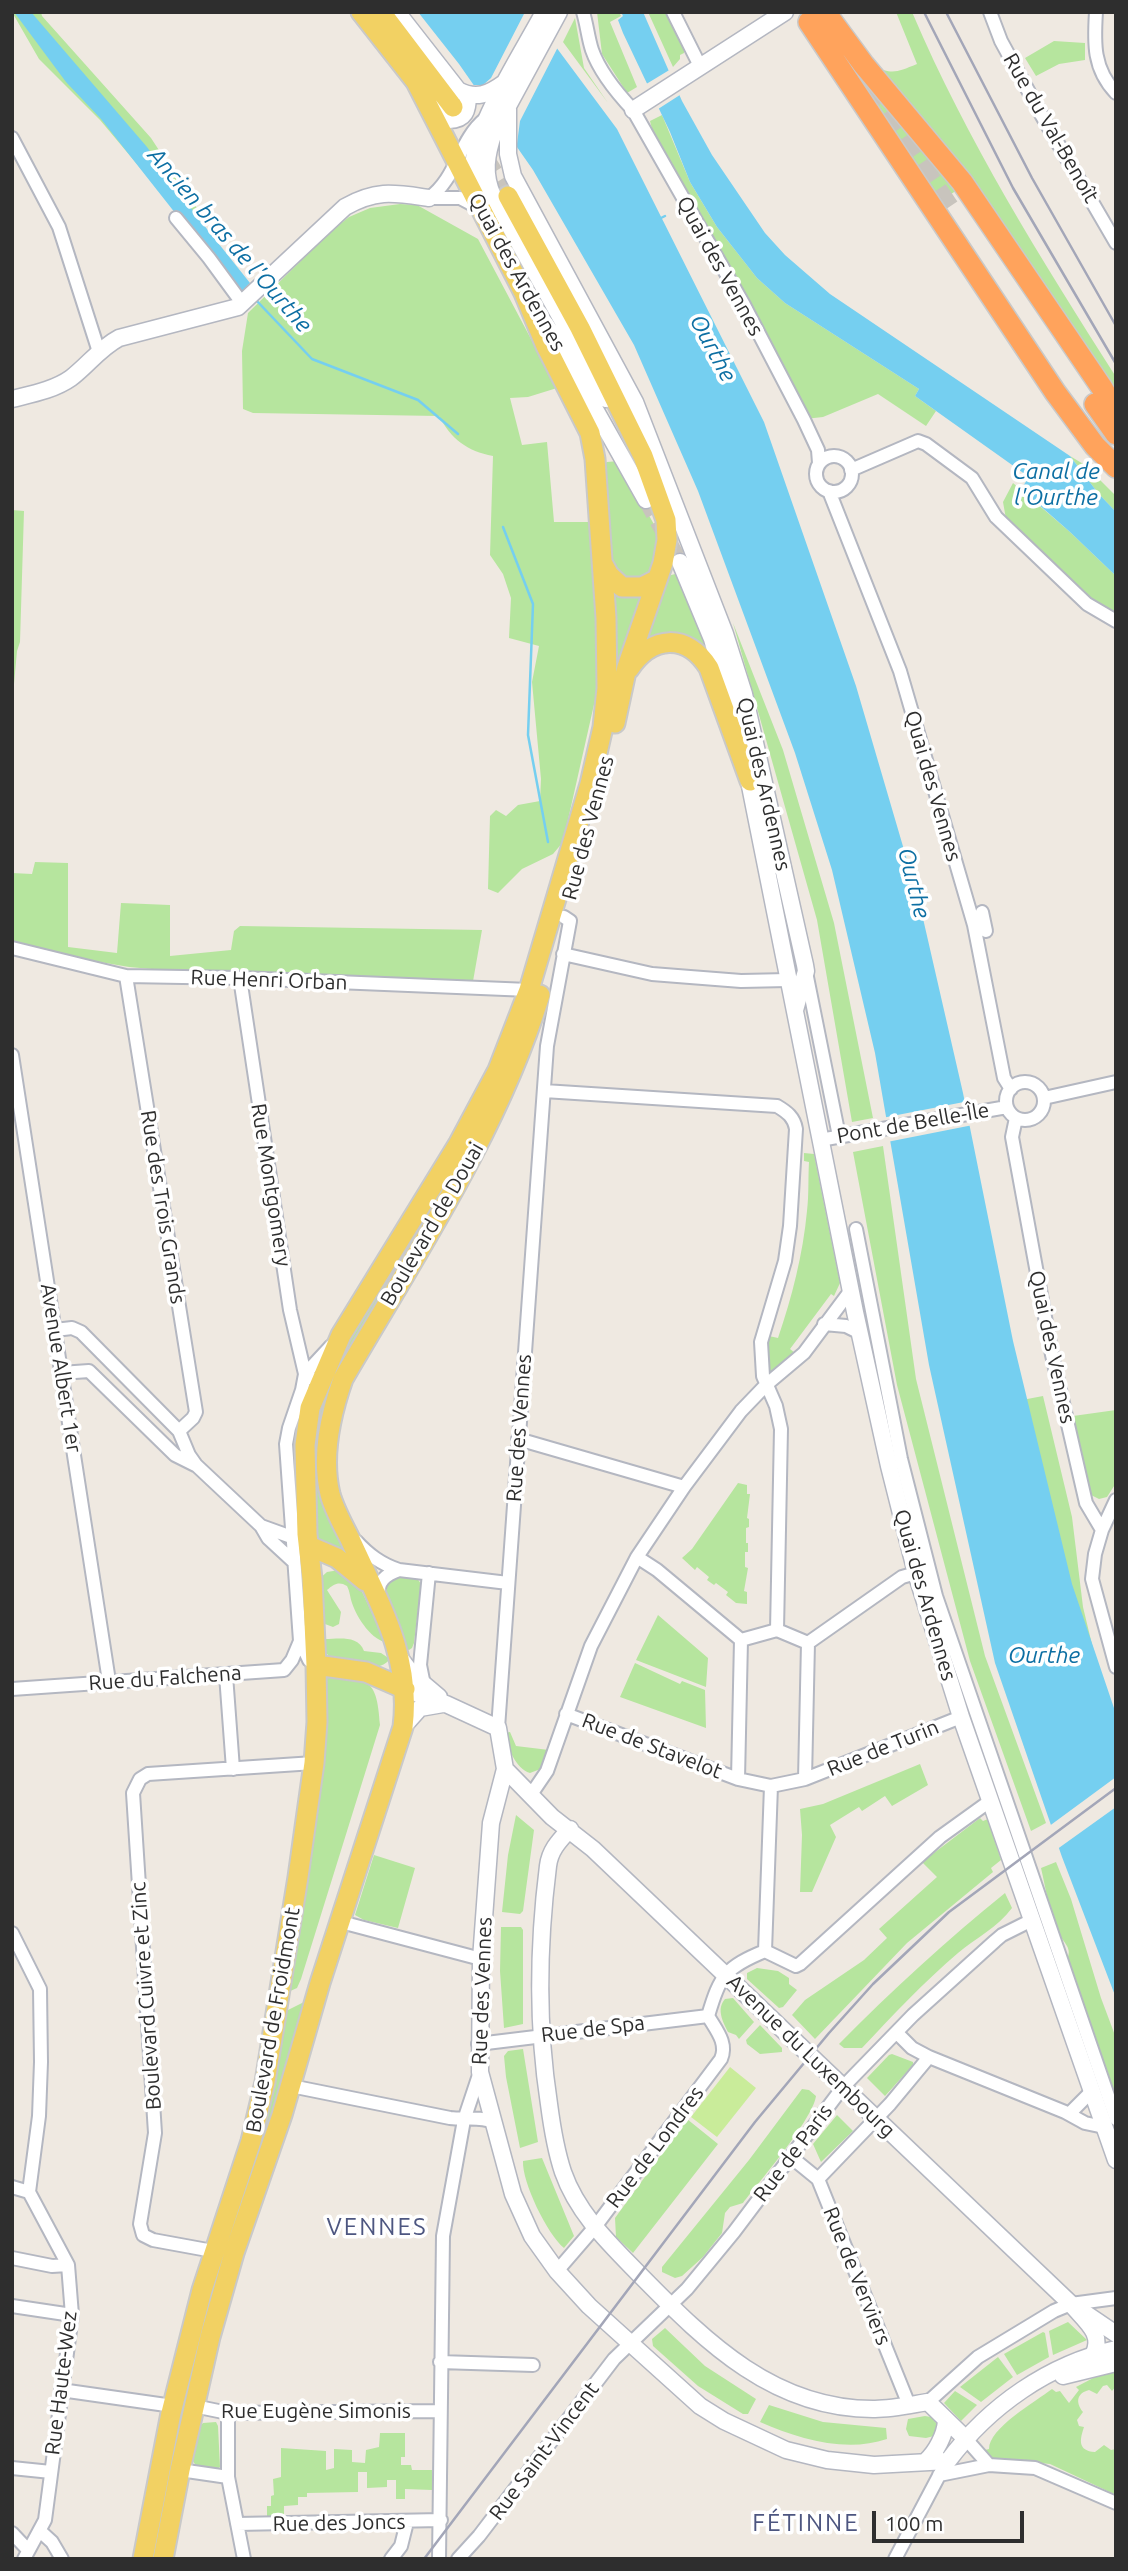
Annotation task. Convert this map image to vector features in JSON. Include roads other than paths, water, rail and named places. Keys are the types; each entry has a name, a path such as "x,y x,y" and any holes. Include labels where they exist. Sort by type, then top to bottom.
{"highway":[{"path":"819,15 962,182 1102,388 1116,414"},
{"path":"819,15 1055,393 1096,446 1116,464"},
{"path":"1116,434 956,207 1116,464"}],"main road":[{"name":"Quai des Ardennes","path":"361,12 416,82 524,293 556,340 652,498"},
{"path":"382,12 460,101"},
{"path":"397,12 458,90 464,117 449,120 416,82"},
{"path":"482,211 475,181 474,159 478,139 544,12"},
{"path":"559,12 494,132 486,162 488,185 652,498"},
{"path":"633,110 782,15 800,22 819,15"},
{"path":"460,101 485,94 506,82"},
{"name":"Quai des Ardennes","path":"508,109 508,154 513,176 635,402 738,676 806,971 794,1013"},
{"path":"12,399 58,386 119,338 232,309 244,302 345,207 361,198 385,192 429,198"},
{"name":"Quai des Ardennes","path":"508,196 580,328 650,442"},
{"name":"Rue des Vennes","path":"524,293 546,345 590,433 595,459 608,674 603,727 590,784 529,990"},
{"name":"Rue des Vennes","path":"564,917 603,778 625,676 663,563 667,540 666,520 652,498 643,456 580,328"},
{"name":"Quai des Ardennes","path":"680,562 722,668 750,781 851,1290 915,1573 961,1717 1091,2091 1110,2123 1116,2160"},
{"path":"602,564 622,587 642,587 656,580"},
{"path":"625,676 639,656 666,642 683,644 700,656 709,668 750,781"},
{"name":"Boulevard de Douai","path":"414,1687 330,1495 326,1463 333,1407 343,1379 473,1153 511,1077 526,1039 564,917"},
{"name":"Boulevard de Douai","path":"316,1665 312,1579 301,1541 305,1445 312,1378 458,1143 498,1070 529,990"},
{"path":"301,1541 348,1566 376,1597"},
{"path":"312,1579 332,1564 348,1566"},
{"path":"372,1674 389,1667 399,1653"},
{"path":"316,1665 372,1674 414,1687 498,1728"},
{"name":"Boulevard de Froidmont","path":"143,2559 173,2406 202,2290 251,2141 265,2082 314,1763 317,1721 316,1665"},
{"name":"Boulevard de Froidmont","path":"163,2559 210,2337 234,2253 291,2086 414,1687"},
{"path":"403,1727 420,1708 446,1704"},
{"name":"Rue des Vennes","path":"480,2073 478,2044 481,1959 491,1823 505,1769 498,1728"},
{"name":"Avenue du Luxembourg","path":"505,1769 552,1817 570,1829 726,1975 1071,2304 1096,2334 1097,2346 1093,2355"},
{"path":"570,1829 549,1857 541,1923 542,2036 550,2111 563,2171 581,2208 595,2227 671,2306 731,2360 769,2383 798,2395 845,2406 875,2409 928,2402 966,2439"},
{"path":"480,2073 513,2194 532,2235 557,2271 581,2298 700,2406 774,2445 800,2454 855,2464 890,2465 948,2461 966,2439 1025,2386 1093,2355 1116,2349"},
{"path":"1071,2304 1116,2334"},
{"path":"1018,2393 1029,2392 1076,2372 1116,2362"},
{"path":"926,2461 933,2454 947,2421"}],"street":[{"name":"Quai des Vennes","path":"583,12 592,49 601,68 621,98 633,110 744,305 804,420 818,450 819,463"},
{"path":"673,12 694,70"},
{"name":"Rue du Val-Benoît","path":"990,12 1001,41 1035,104 1116,243"},
{"path":"1096,12 1096,57 1104,76 1116,93"},
{"path":"429,198 447,181 477,126 488,117"},
{"path":"12,138 59,227 99,352"},
{"path":"429,198 460,198 482,211"},
{"path":"176,218 244,302"},
{"path":"851,470 918,441 926,444 972,478 996,517 1087,604 1116,621"},
{"path":"829,456 845,460 851,470 846,486 835,491 824,489 817,480 819,463 829,456"},
{"name":"Quai des Vennes","path":"829,491 900,671 974,925 1002,1068 1010,1089 1006,1096 1007,1107"},
{"path":"982,912 986,931"},
{"name":"Rue des Vennes","path":"498,1728 544,1091 551,1022 570,921 564,917"},
{"name":"Rue Henri Orban","path":"12,948 126,976 529,990"},
{"path":"563,954 652,974 741,981 788,980"},
{"name":"Quai des Ardennes","path":"806,971 839,1136"},
{"name":"Rue des Trois Grands","path":"126,976 196,1412 179,1431"},
{"name":"Rue Montgomery","path":"240,978 290,1310 312,1378"},
{"name":"Avenue Albert 1er","path":"12,1055 17,1128 55,1330 109,1681"},
{"path":"1044,1098 1116,1082"},
{"path":"1007,1107 1016,1118 1030,1120 1038,1116 1043,1109 1044,1098 1039,1088 1029,1083 1018,1083 1010,1089"},
{"path":"544,1091 777,1106 787,1112 796,1129 785,1261 761,1342 763,1376 776,1406 781,1429 777,1630"},
{"name":"Pont de Belle-Île","path":"820,1140 1007,1107"},
{"name":"Quai des Vennes","path":"1016,1118 1012,1137 1052,1355 1086,1503 1101,1531"},
{"name":"Quai des Ardennes","path":"856,1229 901,1459 936,1596 1110,2123"},
{"path":"530,1796 547,1771 591,1646 638,1557 684,1487 741,1411 766,1385 797,1360 851,1290"},
{"path":"824,1324 846,1326 860,1333"},
{"path":"55,1330 72,1328 81,1332 179,1431 196,1465 261,1526 268,1538 294,1562"},
{"path":"61,1373 89,1371 176,1455 196,1465"},
{"path":"518,1439 684,1487"},
{"path":"1116,1500 1101,1531 1092,1579 1116,1667"},
{"path":"261,1526 301,1541 294,1562 300,1641 309,1660 316,1665"},
{"name":"Boulevard de Douai","path":"346,1531 371,1556 399,1570"},
{"path":"638,1557 741,1640"},
{"path":"376,1597 381,1581 387,1574 399,1570 508,1583"},
{"path":"414,1687 420,1671 429,1573"},
{"path":"808,1643 902,1577 915,1573"},
{"path":"741,1640 777,1630 808,1643"},
{"path":"738,1779 741,1640"},
{"name":"Rue du Falchena","path":"12,1689 284,1670 292,1660 300,1641"},
{"path":"805,1779 808,1643"},
{"path":"399,1653 409,1654 421,1646"},
{"path":"226,1675 233,1769"},
{"name":"Rue de Stavelot","path":"566,1714 738,1779 772,1786"},
{"name":"Rue de Turin","path":"772,1786 805,1779 961,1717"},
{"name":"Boulevard Cuivre et Zinc","path":"213,2252 153,2240 143,2235 139,2224 155,2133 133,1793 140,1779 148,1774 314,1763"},
{"path":"765,1951 772,1786"},
{"path":"765,1951 783,1962 796,1966 800,1964 940,1837 990,1801"},
{"name":"Rue de Paris","path":"630,2344 671,2306 734,2232 843,2087 913,2015 1002,1935 1032,1920"},
{"path":"341,1922 481,1959"},
{"path":"12,1933 40,1989 41,2062 39,2116 29,2192 12,2187"},
{"path":"708,2016 726,1975 736,1964 765,1951"},
{"name":"Rue de Spa","path":"478,2044 708,2016"},
{"name":"Rue de Londres","path":"557,2271 595,2227 721,2059 725,2050 723,2043 708,2016"},
{"path":"897,2033 912,2048 929,2057 1085,2123 1110,2123"},
{"path":"818,2179 929,2057"},
{"name":"Rue des Vennes","path":"439,2559 443,2236 464,2120 480,2073"},
{"path":"291,2086 464,2120 478,2116 494,2122"},
{"path":"1069,2114 1091,2091"},
{"name":"Rue de Verviers","path":"791,2157 818,2179 909,2405"},
{"name":"Rue Haute-Wez","path":"26,2555 45,2520 72,2315 68,2265 29,2192"},
{"path":"12,2258 52,2266 68,2265"},
{"path":"928,2402 952,2378 996,2344 1054,2311 1071,2304 1116,2298"},
{"path":"12,2306 72,2315"},
{"name":"Rue Saint-Vincent","path":"458,2559 479,2536 614,2359 630,2344"},
{"path":"440,2362 533,2365"},
{"path":"61,2389 173,2406"},
{"name":"Rue Eugène Simonis","path":"194,2406 228,2413 439,2411"},
{"path":"228,2413 228,2477 244,2559"},
{"path":"966,2439 989,2465"},
{"path":"895,2559 948,2461"},
{"path":"939,2475 989,2465 1035,2468 1116,2503"},
{"path":"12,2468 51,2472"},
{"path":"180,2470 228,2477"},
{"name":"Rue des Joncs","path":"237,2525 441,2520"},
{"path":"391,2559 401,2546 407,2522"},
{"path":"40,2531 52,2542 62,2559"},
{"path":"12,2533 26,2555"}],"water":[{"path":"14,12 31,12 147,147 250,283 239,294 101,119 66,82"},
{"name":"Ourthe","path":"418,12 530,12 617,129 764,422 856,686 919,901 963,1093 1013,1341 1072,1584 1116,1714 1116,1998 1062,1857 995,1663 929,1365 875,1053 832,870 795,753 698,491 634,345 533,170 459,64"},
{"name":"Canal de l'Ourthe","path":"621,12 643,12 682,101 712,155 765,233 785,255 830,294 1070,456 1116,512 1116,576 1021,489 1029,477 915,396 919,389 785,303 757,278 717,227 690,182 670,132 623,33 618,20 623,16"}],"waterway":[{"path":"661,218 665,216"},
{"name":"Ancien bras de l'Ourthe","path":"255,299 312,359 418,400 458,434"},
{"path":"503,527 533,604 528,735 548,842"}],"tunnel":[{"path":"851,61 951,211"},
{"path":"453,107 508,196"},
{"path":"646,500 680,562"}],"railway":[{"path":"924,12 1013,188 1116,364"},
{"path":"946,12 1032,178 1116,326"},
{"path":"424,2559 755,2122 829,2033 873,1984 949,1912 1116,1788"}],"district":[{"name":"VENNES","path":"377,2227"},
{"name":"FÉTINNE","path":"806,2523"}]}
